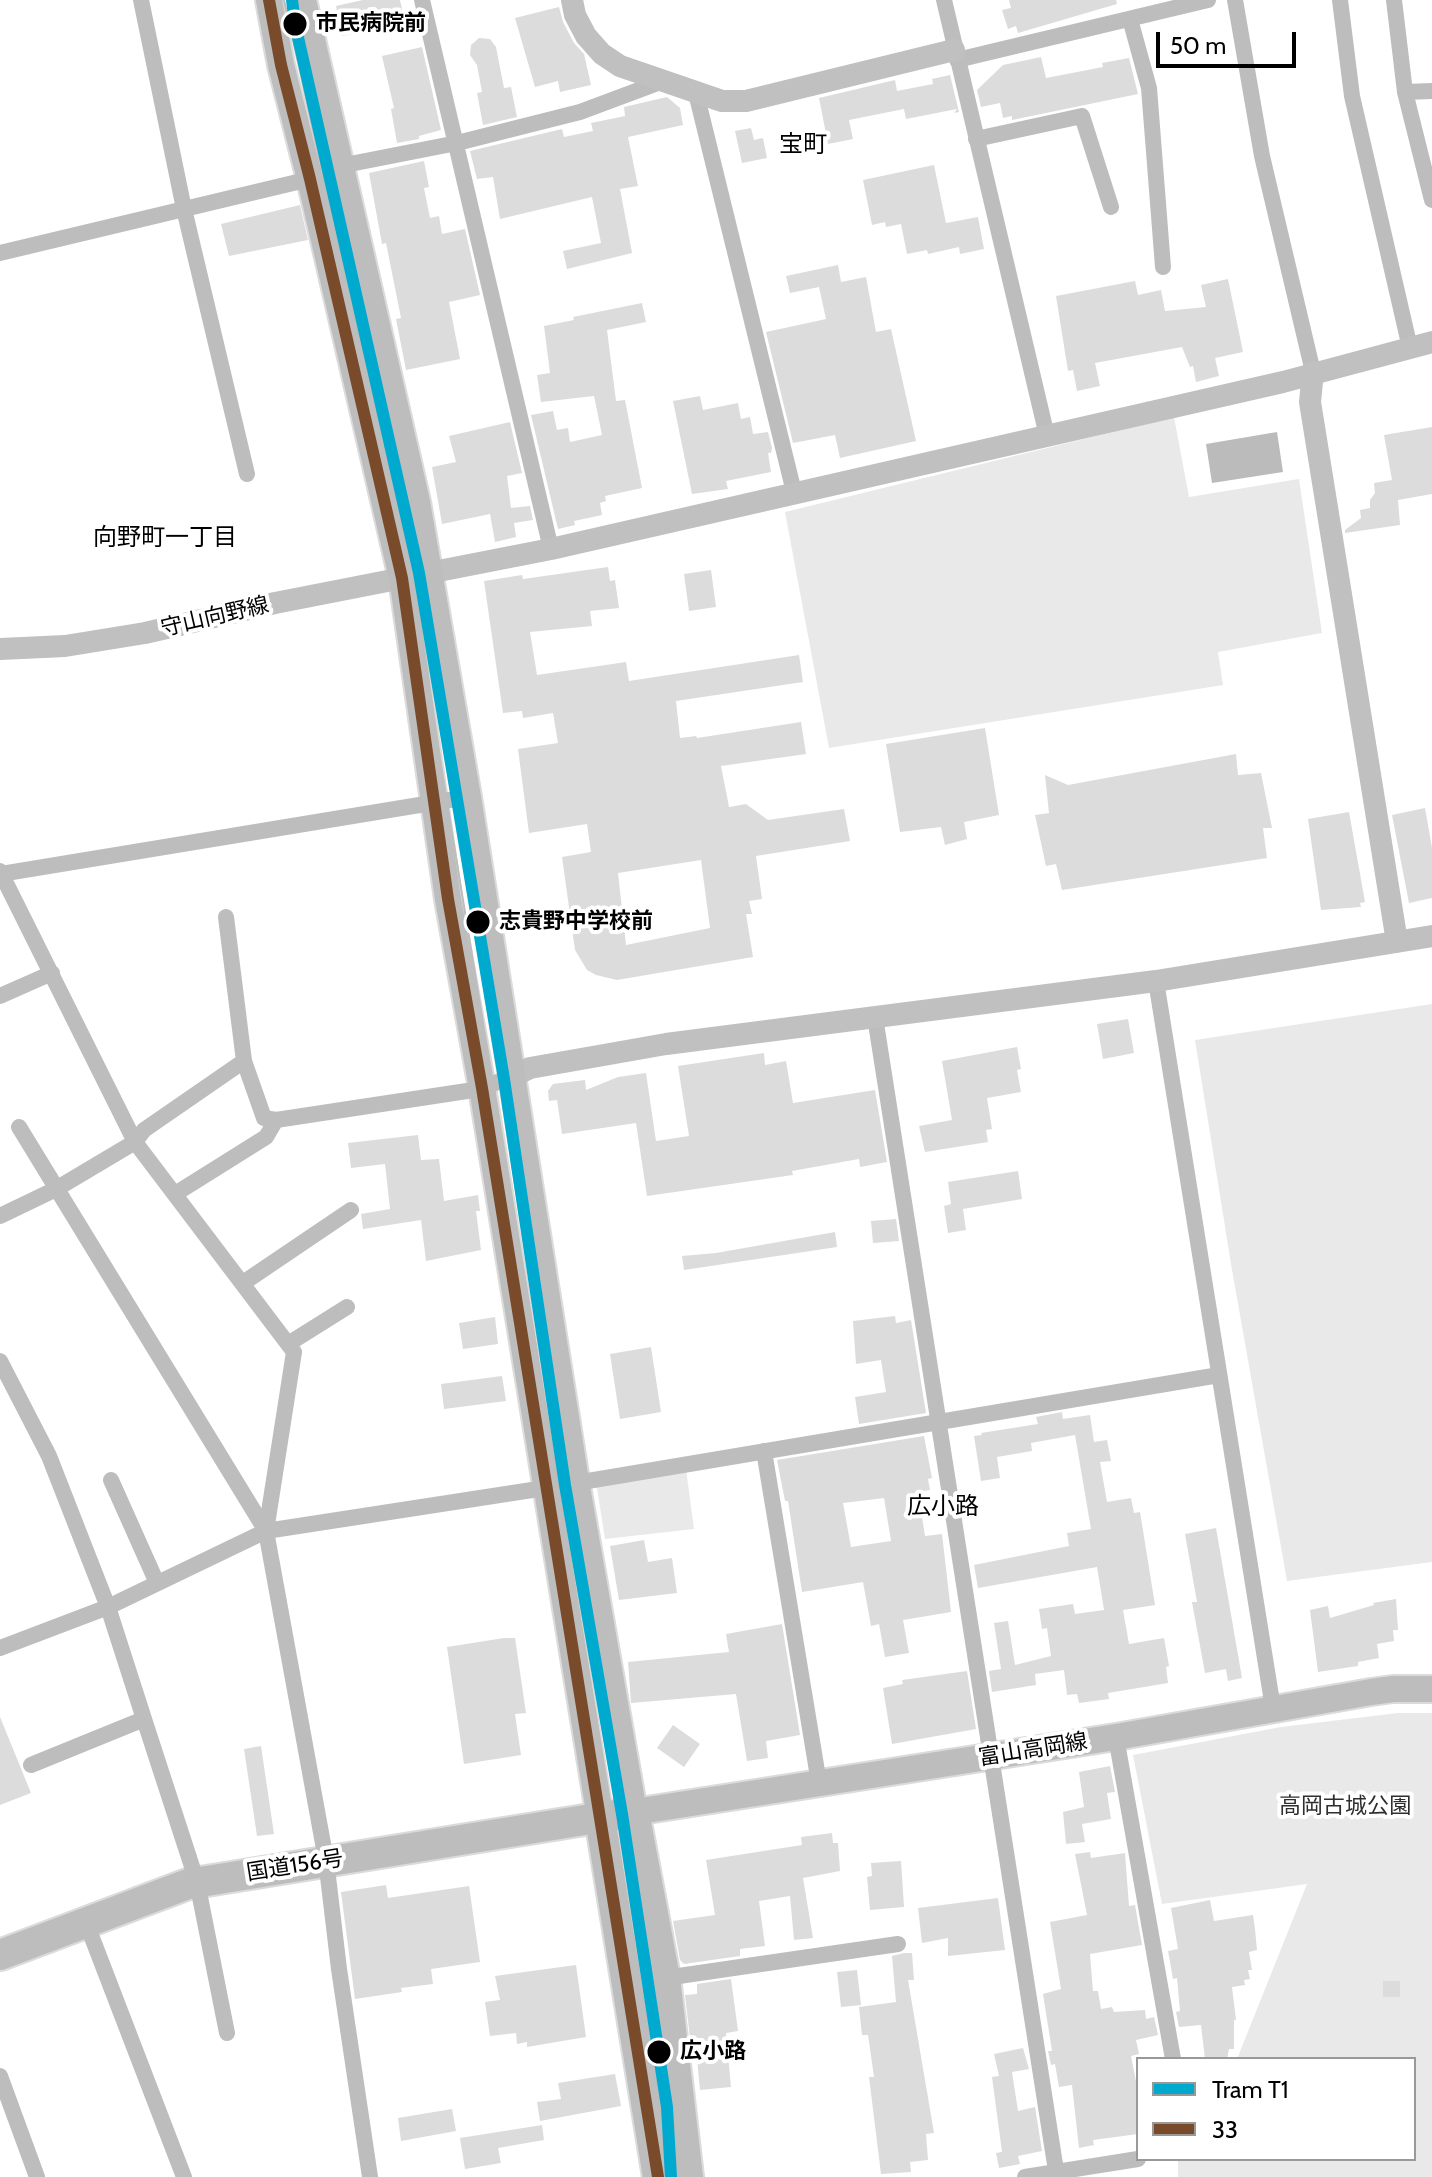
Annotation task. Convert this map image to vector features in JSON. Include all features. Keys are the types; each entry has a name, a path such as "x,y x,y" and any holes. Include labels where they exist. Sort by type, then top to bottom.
{"highway":[{"name":"国道156号","path":"0,1955 197,1882 634,1812"},
{"path":"634,1812 665,1978 688,2177"},
{"path":"600,1818 658,2177"}],"main road":[{"path":"269,0 281,65 402,578 448,899 482,1088 600,1818"},
{"path":"303,0 413,486 429,571 468,797 576,1481 634,1812"},
{"name":"富山高岡線","path":"634,1812 1116,1737 1393,1689 1432,1689"}],"street":[{"path":"141,0 184,209 247,474"},
{"path":"422,0 551,549"},
{"path":"572,0 575,15 586,36 602,54 620,66 722,101 746,101 1208,0"},
{"path":"944,0 1047,436"},
{"path":"1235,0 1262,156 1313,372 1312,417 1397,942"},
{"path":"1340,0 1352,96 1421,345"},
{"path":"1394,0 1405,92 1432,200"},
{"path":"1130,19 1149,88 1163,267"},
{"path":"350,164 457,143 580,112 663,81"},
{"path":"1405,92 1432,91"},
{"path":"696,93 794,492"},
{"path":"976,139 1082,116 1111,207"},
{"path":"0,253 310,179"},
{"name":"守山向野線","path":"0,649 65,646 145,633 429,571 551,549 1283,382 1421,345"},
{"path":"370,2177 326,1860 266,1531 294,1352 135,1142 0,873 468,797"},
{"path":"226,917 244,1061 264,1118 276,1120 482,1088 530,1068 666,1044 1156,981 1432,936"},
{"path":"0,996 52,973"},
{"path":"1156,981 1273,1708"},
{"path":"875,1017 1056,2175"},
{"path":"0,1216 56,1189 135,1142 144,1130 244,1061"},
{"path":"175,1194 266,1137 276,1120"},
{"path":"19,1127 266,1531"},
{"path":"243,1283 351,1210"},
{"path":"288,1344 347,1307"},
{"path":"0,1361 49,1456 108,1607 197,1882 227,2033"},
{"path":"0,1648 108,1607 266,1531 1219,1375"},
{"path":"764,1451 819,1783"},
{"path":"111,1480 157,1583"},
{"path":"31,1765 144,1719"},
{"path":"1116,1737 1173,2057"},
{"path":"86,1922 184,2177"},
{"path":"665,1978 898,1944"},
{"path":"0,2076 37,2177"},
{"path":"1025,2177 1056,2175 1136,2159"}],"green space":[{"path":"1174,417 1189,497 1299,479 1322,633 1218,652 1223,685 829,748 785,512"},
{"path":"1432,1004 1432,1562 1287,1581 1195,1040"},
{"path":"686,1469 694,1529 605,1539 596,1482"},
{"name":"高岡古城公園","path":"1398,1713 1432,1713 1432,2177 1178,2177 1178,2161 1416,2161 1416,2057 1238,2057 1307,1884 1162,1904 1133,1755 1281,1727"}],"shaded area":[{"path":"1277,432 1283,472 1212,483 1206,444"}],"building":[{"path":"363,0 400,0 405,23 342,36 336,6"},
{"path":"1009,0 1116,0 1117,4 1018,33 1016,26 1008,29 1002,10 1011,8"},
{"path":"559,7 574,43 584,54 591,85 560,92 558,81 535,87 515,18"},
{"path":"479,38 490,39 496,47 504,88 511,87 517,117 483,125 477,93 482,92 477,65 470,55 471,45"},
{"path":"422,47 441,130 397,143 391,109 394,108 382,56"},
{"path":"1041,57 1046,78 1103,67 1102,63 1129,58 1138,94 1012,120 1012,116 1003,118 1000,103 981,107 977,90 1003,65"},
{"path":"950,75 959,112 954,113 957,109 906,119 904,109 849,120 853,139 828,144 819,98 895,80 897,91 933,84 932,79"},
{"path":"667,97 680,108 683,125 628,137 638,186 620,189 632,253 567,269 563,251 601,243 592,197 500,219 493,177 477,179 470,151 562,129 564,137 593,131 591,123 625,116 624,107"},
{"path":"751,128 754,140 763,138 767,158 742,163 735,131"},
{"path":"424,161 429,187 424,188 430,218 439,216 442,234 465,229 480,295 449,302 460,359 406,370 396,319 401,318 386,243 382,244 369,173"},
{"path":"934,165 946,223 978,217 984,249 960,254 959,247 928,254 927,250 907,254 901,224 886,227 885,222 872,225 863,180"},
{"path":"300,205 308,240 229,256 221,224"},
{"path":"838,265 841,282 866,277 876,332 891,329 916,441 840,458 835,435 793,443 766,332 826,319 819,287 790,293 786,276"},
{"path":"1228,279 1243,352 1215,358 1219,376 1196,382 1193,366 1190,367 1182,347 1095,363 1100,386 1077,391 1073,370 1068,371 1056,296 1135,281 1138,295 1161,290 1165,311 1206,307 1201,285"},
{"path":"642,303 646,322 607,330 616,401 625,400 642,488 605,496 606,501 600,503 602,515 574,521 575,525 558,529 531,415 553,411 557,430 568,428 570,442 602,435 594,396 541,402 537,375 550,373 544,326"},
{"path":"700,396 703,410 738,403 741,419 750,417 753,434 768,432 772,448 768,453 771,472 726,481 728,489 692,494 673,401"},
{"path":"510,422 522,473 507,476 511,508 530,506 533,520 514,523 516,537 495,542 490,514 442,524 432,467 456,462 449,436"},
{"path":"1432,427 1432,494 1398,500 1400,525 1345,533 1361,518 1360,510 1370,508 1370,500 1375,493 1374,483 1392,480 1384,435"},
{"path":"608,567 610,581 615,580 619,608 590,611 592,626 530,632 537,675 626,662 629,681 799,655 803,682 676,701 680,738 801,722 806,754 721,766 729,807 746,804 768,820 844,809 850,841 756,856 762,899 749,901 752,914 746,914 753,957 617,980 587,970 575,950 562,857 591,852 587,824 529,833 518,749 558,743 553,713 523,718 522,711 503,713 484,581 522,575 523,579","holes":["701,860 710,928 626,945 618,873"]},
{"path":"711,570 716,607 689,611 684,574"},
{"path":"985,728 999,815 964,822 967,839 945,845 941,827 900,832 886,744"},
{"path":"1236,754 1238,775 1261,773 1272,828 1263,828 1267,858 1062,890 1056,864 1046,866 1035,815 1049,813 1045,775 1068,785"},
{"path":"1425,808 1432,848 1432,898 1409,903 1392,815"},
{"path":"1349,812 1365,902 1360,903 1361,907 1321,910 1308,819"},
{"path":"1128,1019 1134,1053 1103,1059 1097,1024"},
{"path":"1017,1047 1021,1092 987,1098 992,1129 986,1130 988,1142 925,1152 919,1126 952,1120 942,1061"},
{"path":"764,1053 765,1065 786,1061 793,1103 875,1090 887,1162 860,1167 859,1159 792,1171 793,1175 647,1196 636,1123 562,1134 557,1100 549,1101 548,1091 553,1084 585,1080 586,1090 618,1077 646,1073 656,1141 689,1136 678,1066"},
{"path":"418,1135 421,1160 439,1159 444,1201 478,1195 480,1211 476,1211 481,1250 426,1261 421,1220 363,1229 361,1214 390,1209 385,1164 351,1168 348,1143"},
{"path":"1018,1171 1022,1199 963,1209 966,1230 948,1233 944,1206 951,1204 948,1182"},
{"path":"896,1219 899,1241 873,1243 871,1221"},
{"path":"835,1232 837,1247 684,1270 682,1256"},
{"path":"895,1316 896,1323 911,1320 926,1413 859,1424 855,1397 886,1392 881,1360 856,1364 853,1321"},
{"path":"495,1317 498,1344 463,1349 459,1323"},
{"path":"651,1347 661,1412 620,1419 610,1354"},
{"path":"502,1376 506,1401 444,1409 441,1384"},
{"path":"1062,1412 1063,1419 1090,1415 1094,1442 1107,1440 1111,1461 1100,1462 1107,1502 1131,1498 1134,1513 1140,1512 1155,1605 1123,1610 1129,1644 1164,1638 1169,1666 1166,1667 1168,1683 1108,1693 1109,1699 1079,1703 1077,1694 1067,1695 1064,1670 1035,1674 1036,1685 992,1692 989,1671 1001,1669 994,1623 1008,1621 1015,1665 1051,1656 1047,1628 1042,1629 1039,1609 1073,1604 1075,1614 1104,1610 1097,1567 978,1588 974,1565 1069,1546 1067,1533 1091,1529 1075,1435 1031,1443 1032,1451 997,1457 1000,1478 981,1481 974,1436 1038,1424 1036,1417"},
{"path":"924,1436 932,1478 928,1479 930,1490 918,1492 925,1536 942,1534 951,1612 903,1620 909,1653 885,1657 879,1624 871,1626 863,1582 802,1592 788,1501 785,1501 777,1460","holes":["884,1498 891,1541 851,1547 843,1503"]},
{"path":"1216,1528 1242,1678 1228,1681 1226,1669 1205,1673 1192,1602 1197,1602 1185,1534"},
{"path":"644,1540 648,1562 672,1558 677,1593 619,1600 610,1546"},
{"path":"1396,1599 1398,1630 1393,1630 1394,1641 1377,1644 1379,1658 1358,1662 1358,1666 1318,1672 1310,1610 1328,1606 1330,1618 1373,1603"},
{"path":"782,1624 800,1735 766,1741 768,1758 747,1761 736,1694 631,1703 628,1662 729,1652 726,1634"},
{"path":"515,1638 526,1713 515,1714 521,1755 464,1764 447,1647"},
{"path":"967,1671 976,1729 892,1744 883,1688 903,1684 902,1680"},
{"path":"0,1717 31,1793 0,1805"},
{"path":"673,1725 700,1744 684,1767 657,1748"},
{"path":"261,1746 274,1834 257,1836 244,1749"},
{"path":"1110,1766 1115,1792 1107,1793 1111,1819 1082,1824 1085,1842 1066,1844 1063,1812 1084,1807 1079,1772"},
{"path":"832,1833 833,1843 838,1843 840,1871 803,1878 813,1938 794,1940 790,1896 759,1901 765,1946 740,1949 740,1956 684,1964 680,1960 673,1921 715,1915 706,1860 802,1845 801,1837"},
{"path":"1090,1852 1091,1858 1125,1853 1129,1906 1135,1905 1142,1945 1090,1954 1093,1991 1098,1991 1101,2009 1112,2007 1114,2012 1145,2010 1146,2019 1154,2017 1158,2035 1136,2040 1139,2054 1131,2056 1136,2082 1136,2134 1093,2140 1094,2145 1079,2148 1072,2085 1059,2087 1055,2064 1051,2065 1048,2051 1052,2051 1043,1994 1061,1989 1050,1922 1087,1915 1075,1854"},
{"path":"901,1861 904,1907 870,1910 867,1877 872,1876 871,1863"},
{"path":"386,1885 388,1898 469,1886 480,1962 431,1969 433,1984 355,1999 341,1892"},
{"path":"998,1898 1005,1950 948,1956 948,1938 922,1943 918,1908"},
{"path":"1210,1900 1214,1921 1253,1915 1257,1950 1249,1952 1250,1979 1244,1980 1245,1985 1232,1987 1236,2020 1234,2049 1229,2049 1227,2057 1205,2057 1201,2025 1179,2027 1177,1978 1173,1979 1168,1951 1178,1949 1171,1908"},
{"path":"912,1953 914,1980 908,1980 934,2133 926,2134 928,2160 910,2162 911,2172 881,2174 869,2077 874,2077 868,2035 862,2035 859,2007 896,2002 892,1956"},
{"path":"576,1965 586,2037 527,2047 527,2042 517,2044 516,2033 490,2036 485,2002 500,2000 495,1976"},
{"path":"857,1970 861,2005 841,2007 837,1972"},
{"path":"731,1979 738,2031 726,2033 731,2087 700,2090 695,2037 690,2038 685,1995 697,1994 697,1984"},
{"path":"1383,1981 1400,1981 1400,1997 1383,1997"},
{"path":"1023,2048 1029,2069 1012,2072 1018,2111 1035,2107 1042,2151 1018,2156 1020,2164 999,2168 996,2153 1002,2152 992,2077 999,2076 994,2054"},
{"path":"615,2074 621,2106 540,2121 537,2102 561,2099 558,2083"},
{"path":"452,2109 456,2131 401,2141 398,2118"},
{"path":"542,2125 544,2140 498,2148 501,2163 465,2169 460,2138"}],"tram line":[{"path":"284,0 403,532 671,2176"},
{"name":"T1","path":"292,0 419,573 504,1079 565,1485 622,1814 667,2107 671,2177"}],"transit line":[{"name":"33","path":"269,0 281,65 402,578 448,899 482,1088 658,2177"}],"place":[{"name":"市民病院前","path":"295,24"},
{"name":"志貴野中学校前","path":"478,922"},
{"name":"広小路","path":"659,2052"}],"district":[{"name":"宝町","path":"803,145"},
{"name":"向野町一丁目","path":"165,538"},
{"name":"広小路","path":"943,1507"}]}
